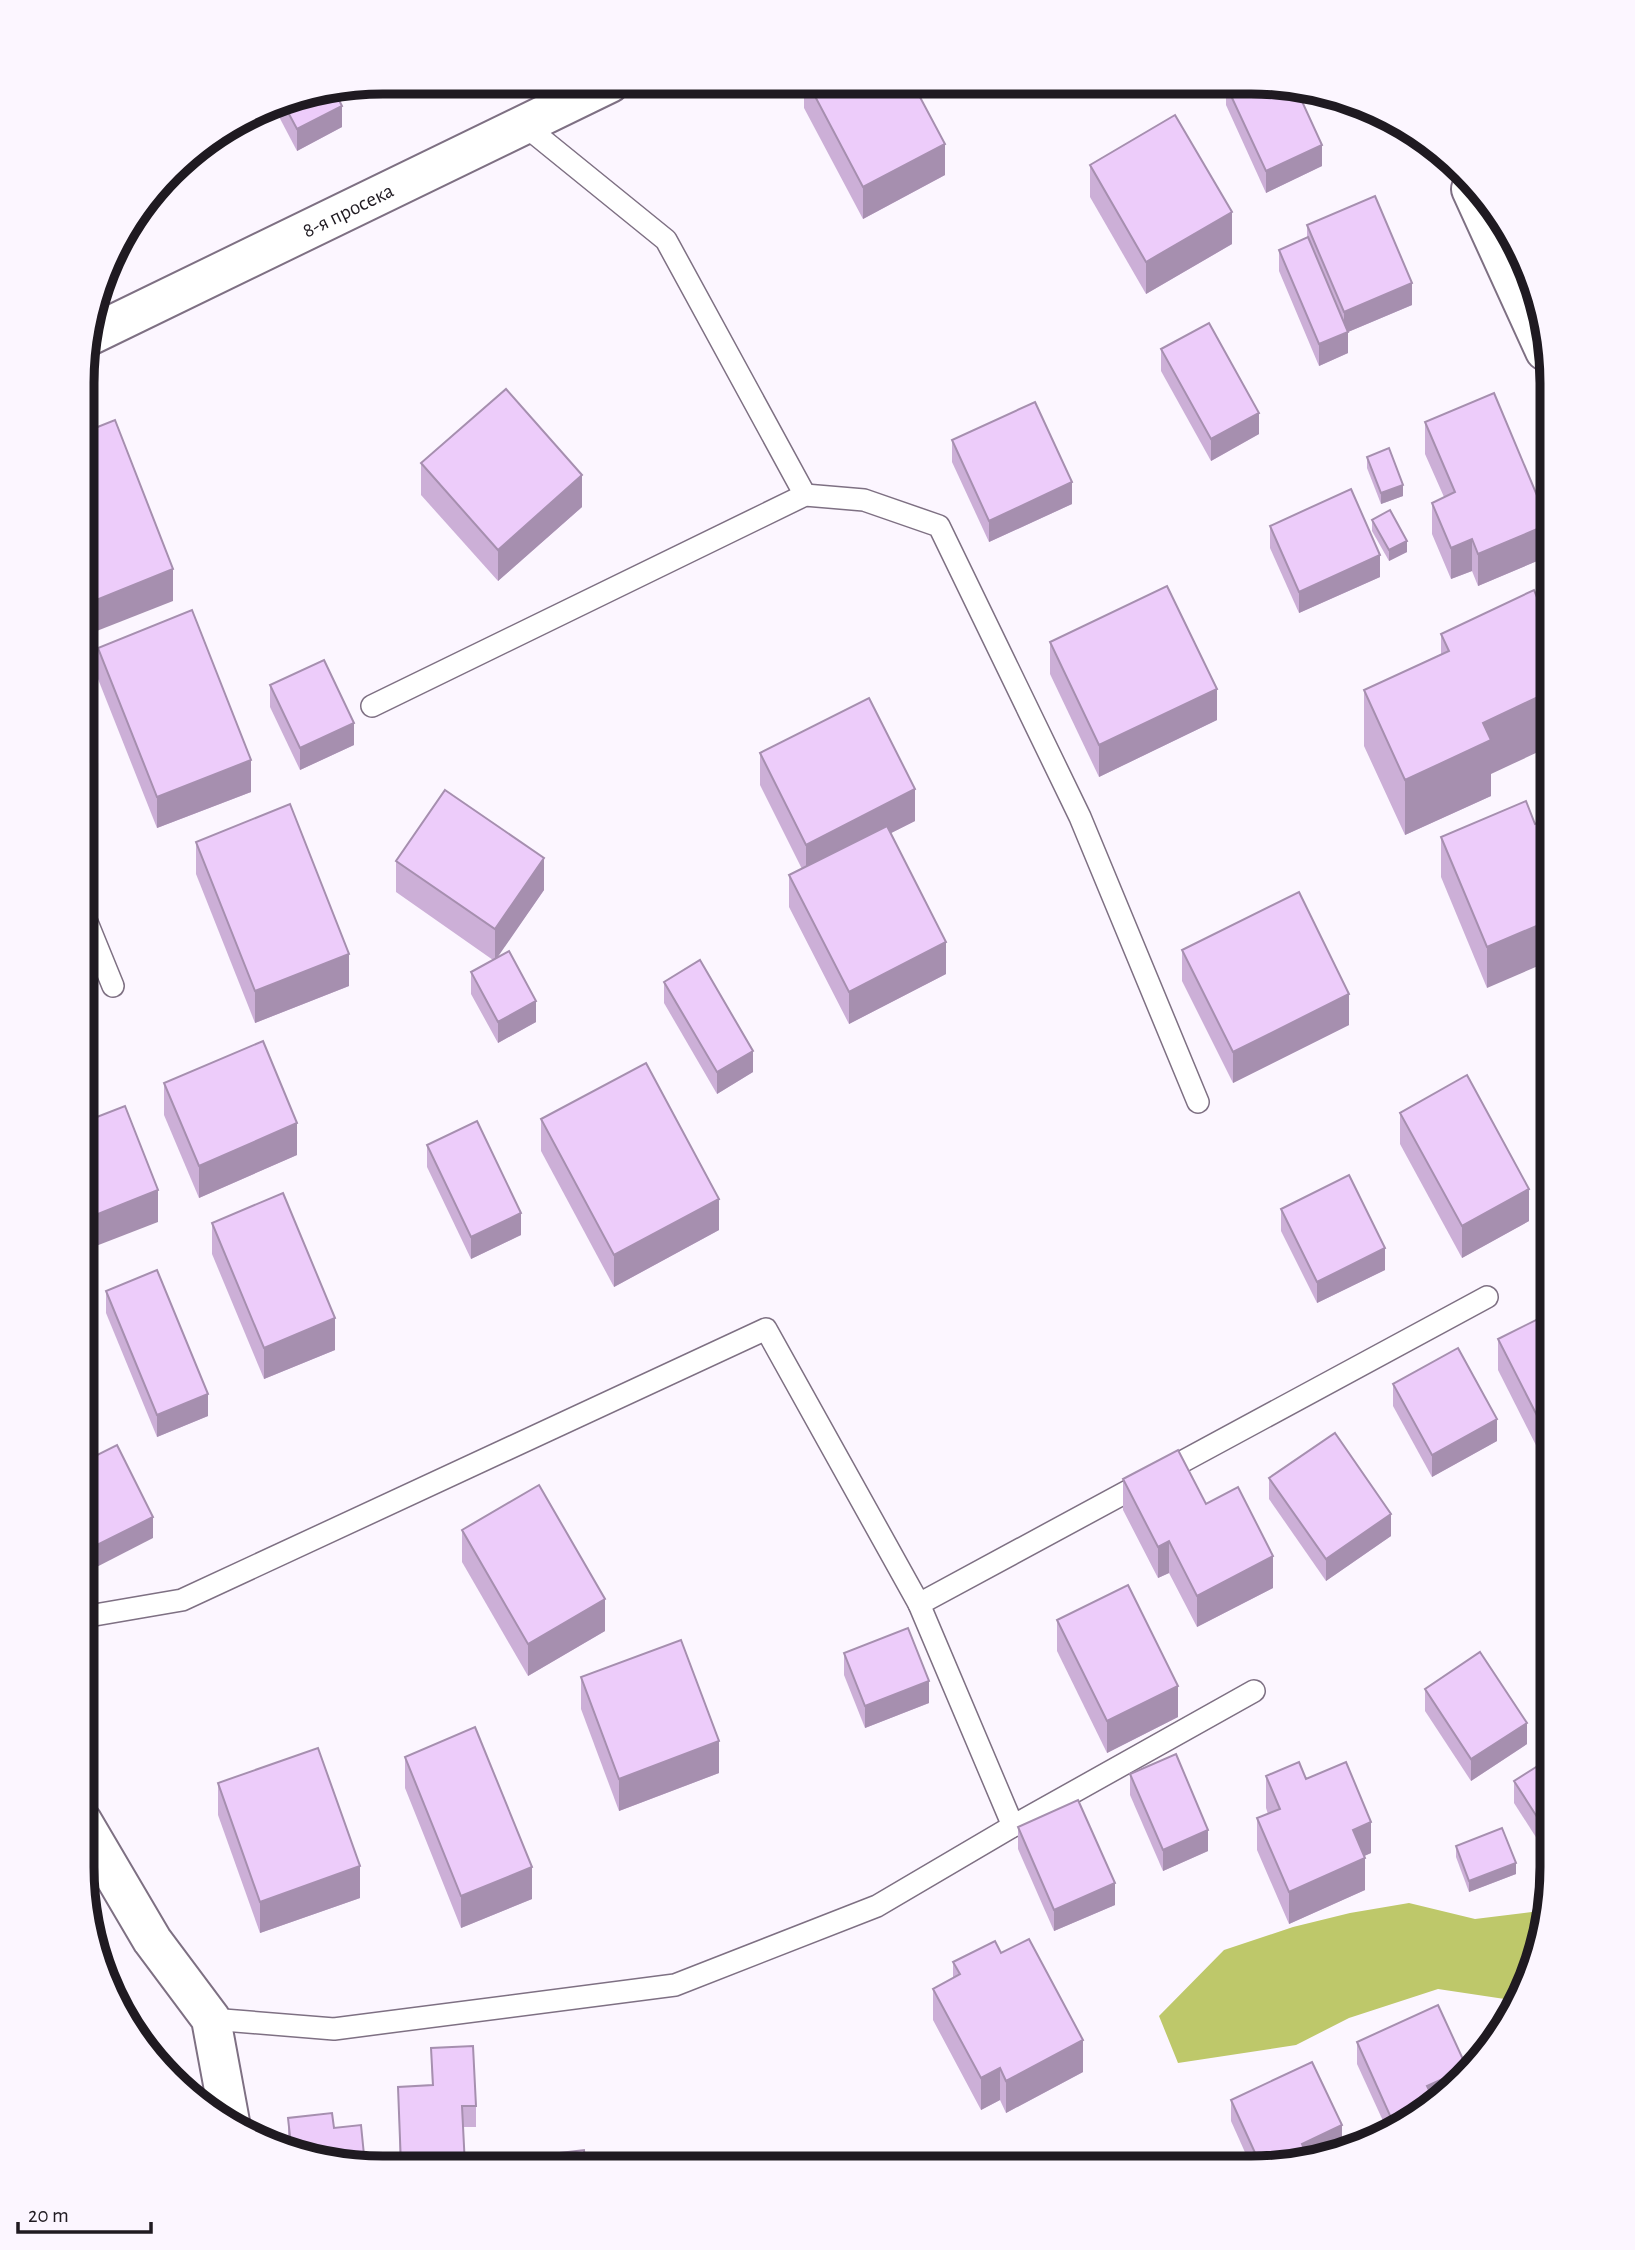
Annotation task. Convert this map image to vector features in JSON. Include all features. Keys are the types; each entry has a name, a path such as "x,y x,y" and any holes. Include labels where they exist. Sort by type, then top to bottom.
{"street":[{"name":"8-я просека","path":"99,331 587,94"},
{"path":"1478,204 1536,330"},
{"path":"94,1841 152,1940 211,2019 228,2110"}],"lane":[{"path":"523,124 666,240 805,495"},
{"path":"372,706 805,495 864,500 939,526 1080,817 1198,1102"},
{"path":"94,939 113,986"},
{"path":"919,1604 1487,1297"},
{"path":"94,1615 181,1601 766,1329 919,1604 1013,1826"},
{"path":"211,2019 334,2029 675,1984 877,1906 1013,1826 1254,1691"}],"green space":[{"path":"1409,1903 1475,1919 1537,1911 1531,1941 1508,2000 1438,1989 1349,2018 1296,2045 1178,2063 1159,2016 1224,1950 1293,1927 1350,1913"}],"building":[{"path":"814,94 918,94 945,144 863,187"},
{"path":"1230,94 1301,99 1322,145 1266,171"},
{"path":"338,98 342,106 297,129 288,111"},
{"path":"1175,115 1232,212 1146,262 1090,165"},
{"path":"1375,196 1412,283 1344,312 1307,225"},
{"path":"1308,237 1348,332 1319,344 1279,250"},
{"path":"1209,323 1259,413 1211,439 1161,349"},
{"path":"506,389 582,475 498,550 421,463"},
{"path":"1494,393 1540,503 1540,528 1478,554 1472,539 1451,548 1432,503 1455,492 1425,422"},
{"path":"1035,402 1072,482 989,521 952,440"},
{"path":"115,420 173,569 94,601 94,428"},
{"path":"1389,448 1403,485 1381,493 1367,457"},
{"path":"1351,489 1380,555 1299,592 1270,526"},
{"path":"1390,510 1407,541 1389,550 1372,520"},
{"path":"1167,586 1217,689 1099,745 1050,642"},
{"path":"1534,590 1540,605 1540,696 1483,723 1491,740 1405,780 1364,690 1449,651 1441,634"},
{"path":"192,610 251,760 157,797 98,648"},
{"path":"324,660 354,723 300,748 270,685"},
{"path":"869,698 915,789 806,845 760,753"},
{"path":"445,790 544,858 495,929 396,861"},
{"path":"1526,801 1535,824 1540,822 1540,925 1487,947 1441,837"},
{"path":"290,804 349,954 255,991 196,842"},
{"path":"887,826 946,942 849,992 789,875"},
{"path":"1299,892 1349,994 1233,1052 1182,950"},
{"path":"509,951 536,1001 498,1022 471,972"},
{"path":"700,960 753,1051 717,1072 664,982"},
{"path":"263,1041 297,1123 199,1166 164,1083"},
{"path":"646,1063 719,1199 614,1255 541,1119"},
{"path":"1467,1075 1529,1189 1462,1226 1400,1113"},
{"path":"125,1106 158,1190 94,1216 94,1118"},
{"path":"477,1121 521,1213 471,1237 427,1145"},
{"path":"1349,1175 1385,1248 1317,1282 1281,1209"},
{"path":"283,1193 335,1318 264,1348 212,1223"},
{"path":"157,1270 208,1394 157,1415 106,1291"},
{"path":"1540,1318 1540,1421 1498,1339"},
{"path":"1458,1348 1497,1419 1432,1455 1393,1384"},
{"path":"1335,1433 1391,1514 1326,1559 1269,1478"},
{"path":"117,1445 153,1517 94,1546 94,1456"},
{"path":"1178,1450 1206,1504 1238,1487 1273,1556 1197,1596 1169,1541 1158,1547 1123,1479"},
{"path":"539,1485 605,1599 528,1644 462,1530"},
{"path":"1128,1585 1178,1686 1107,1721 1057,1620"},
{"path":"908,1628 929,1681 865,1706 844,1653"},
{"path":"681,1640 719,1741 619,1779 581,1677"},
{"path":"1480,1652 1527,1723 1471,1759 1425,1689"},
{"path":"475,1727 532,1867 461,1896 405,1757"},
{"path":"318,1748 360,1866 260,1902 218,1783"},
{"path":"1176,1754 1208,1830 1163,1850 1130,1774"},
{"path":"1299,1762 1306,1779 1346,1762 1371,1822 1353,1830 1365,1858 1289,1892 1257,1818 1280,1809 1266,1776"},
{"path":"1540,1765 1540,1819 1539,1820 1514,1781"},
{"path":"1078,1800 1115,1883 1054,1910 1018,1827"},
{"path":"1502,1828 1516,1863 1469,1881 1456,1846"},
{"path":"1029,1939 1083,2040 1006,2081 1000,2068 981,2078 933,1989 960,1974 953,1962 995,1941 1001,1953"},
{"path":"1438,2005 1464,2062 1452,2075 1427,2086 1431,2093 1392,2119 1357,2042"},
{"path":"473,2046 476,2106 462,2106 464,2156 401,2156 398,2087 433,2085 431,2048"},
{"path":"1312,2062 1342,2125 1302,2144 1305,2150 1256,2156 1231,2100"},
{"path":"332,2113 334,2128 361,2125 364,2155 327,2150 290,2140 288,2118"},
{"path":"584,2150 585,2156 533,2156"}]}
